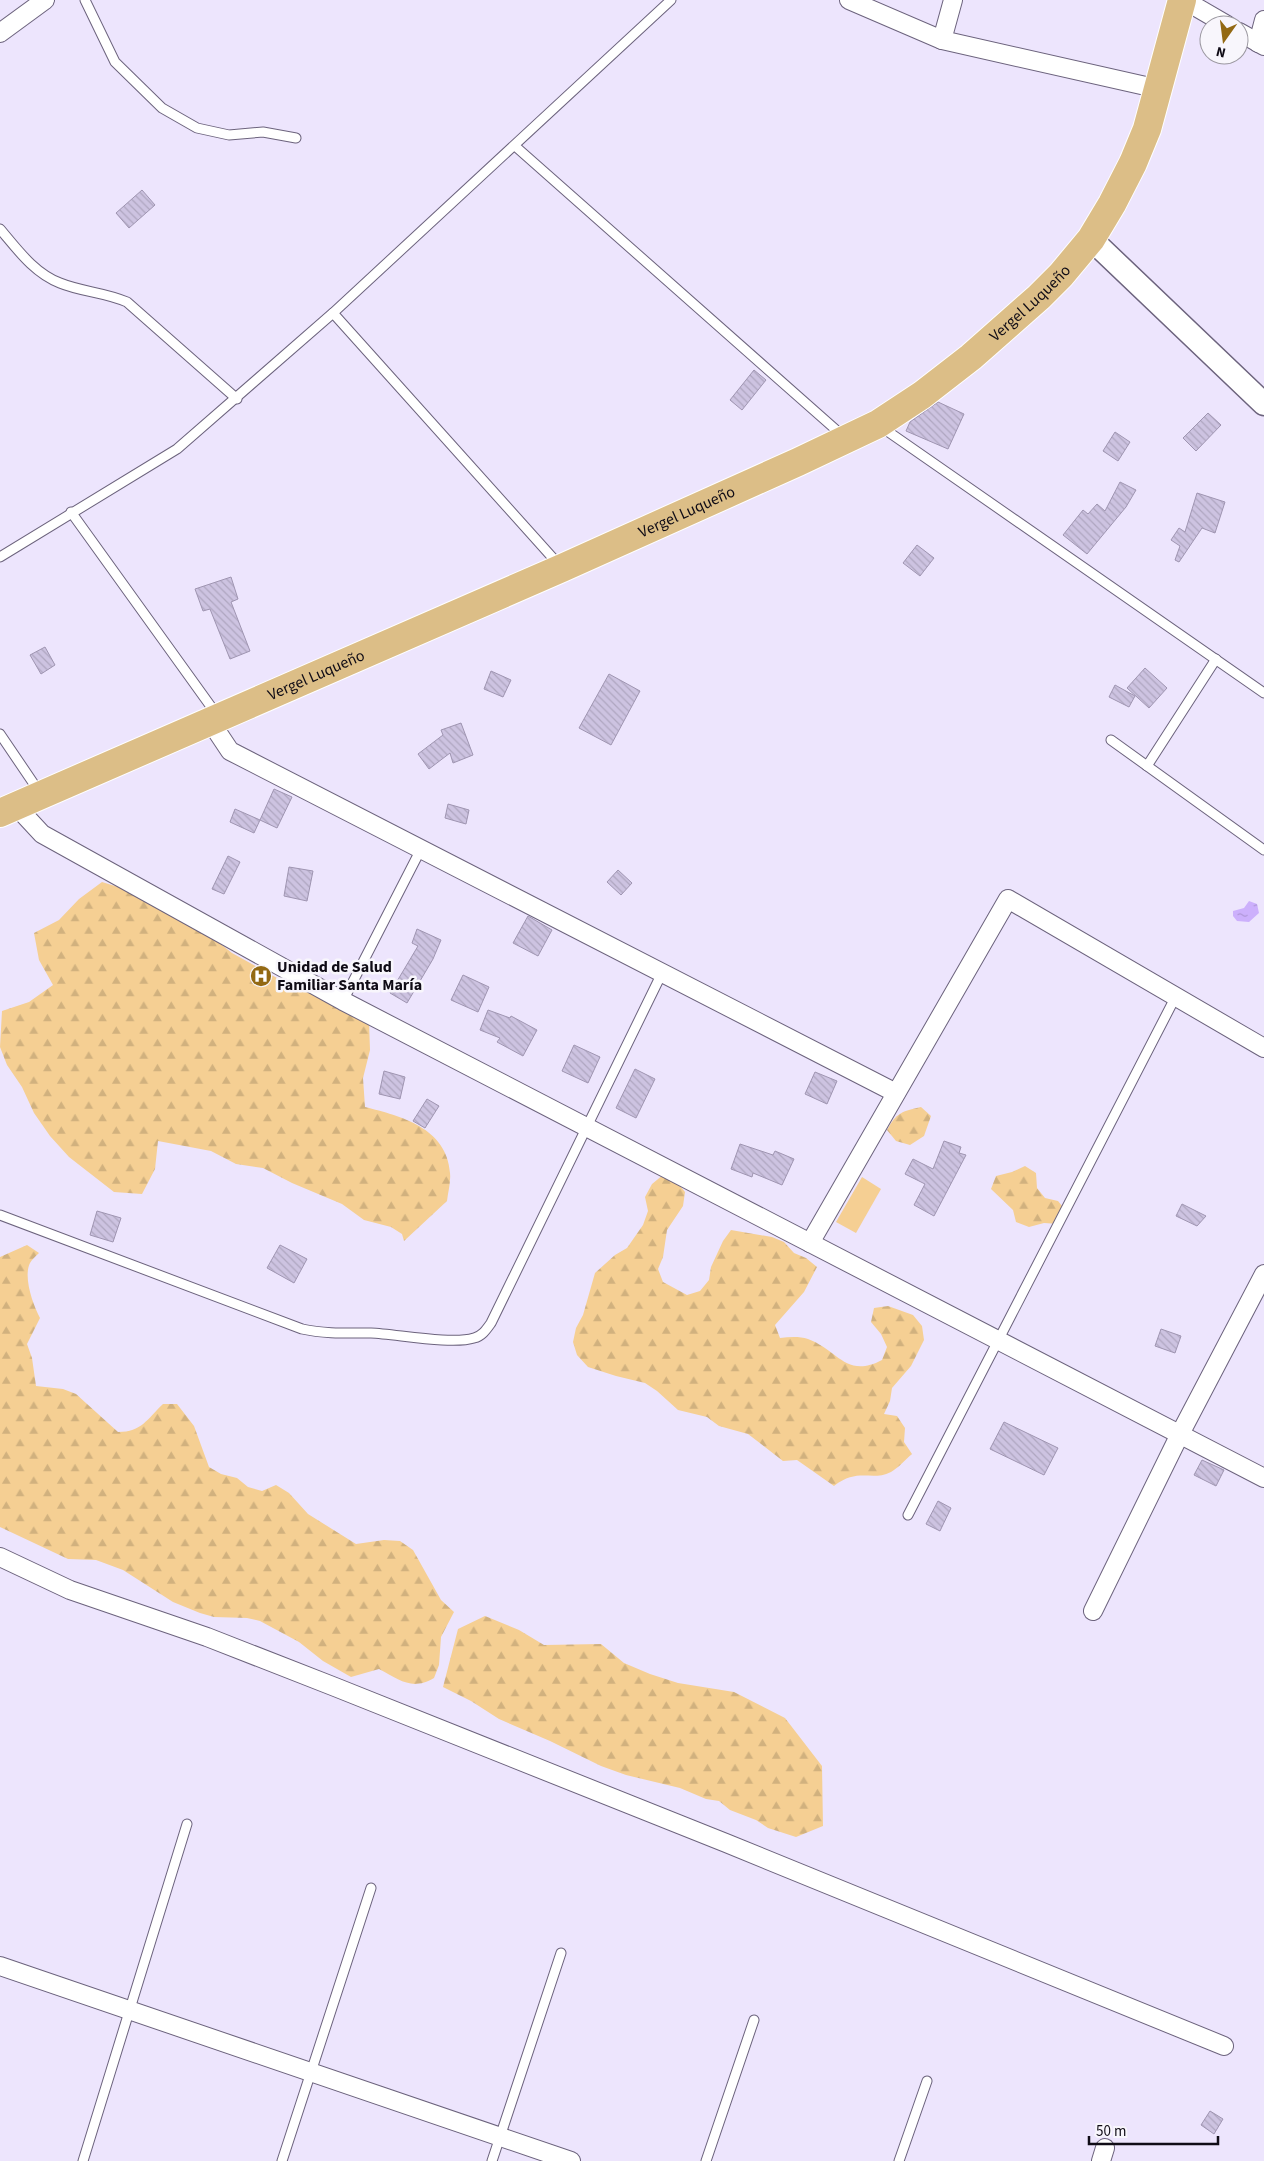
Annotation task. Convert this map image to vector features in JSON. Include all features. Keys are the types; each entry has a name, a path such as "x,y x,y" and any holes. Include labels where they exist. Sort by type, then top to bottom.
{"main road":[{"name":"Vergel Luqueño","path":"8,809 562,568 847,440 878,424 922,395 1006,327 1061,275 1090,238 1112,204 1148,129 1183,0"}],"street":[{"path":"0,33 45,0"},
{"path":"849,0 942,40 1159,90"},
{"path":"942,40 953,0"},
{"path":"1183,0 1209,15"},
{"path":"1249,37 1261,44 1264,20"},
{"path":"1090,238 1264,404"},
{"path":"214,719 230,751 896,1093"},
{"path":"8,809 42,834 343,1000 586,1128 1264,1478"},
{"path":"810,1243 1008,899 1264,1048"},
{"path":"1093,1611 1180,1434 1260,1293 1264,1274"},
{"path":"0,1557 70,1590 207,1637 316,1680 753,1854 1224,2046"},
{"path":"0,1966 571,2161"}],"lane":[{"path":"85,0 115,62 162,108 197,128 229,135 263,132 296,138"},
{"path":"0,557 177,449 333,313 671,0"},
{"path":"515,146 847,440"},
{"path":"0,229 28,262 58,283 108,294 127,302 236,399"},
{"path":"333,313 562,568"},
{"path":"878,424 1264,693"},
{"path":"71,512 214,719"},
{"path":"1147,766 1216,659"},
{"path":"0,734 41,795"},
{"path":"1111,740 1264,850"},
{"path":"343,1000 421,849"},
{"path":"0,1215 302,1329 322,1333 370,1333 459,1340 474,1338 483,1334 491,1323 662,973"},
{"path":"908,1515 1176,996"},
{"path":"83,2161 187,1824"},
{"path":"282,2161 371,1888"},
{"path":"492,2161 561,1953"},
{"path":"706,2161 754,2020"},
{"path":"899,2161 927,2081"}],"green space":[{"path":"102,882 128,890 208,934 232,953 286,983 313,993 337,1009 369,1021 370,1050 363,1078 365,1107 393,1115 420,1126 441,1145 447,1158 450,1173 447,1201 404,1241 402,1234 391,1227 364,1220 342,1204 292,1183 263,1168 236,1164 211,1151 158,1141 155,1169 142,1194 114,1192 69,1157 50,1136 34,1113 22,1087 7,1065 0,1047 2,1011 29,1002 53,985 39,960 34,933 59,920 79,899"},
{"path":"921,1107 931,1116 924,1136 910,1145 896,1141 887,1130 893,1120 904,1112"},
{"path":"1025,1166 1036,1173 1037,1188 1045,1198 1058,1201 1067,1212 1059,1224 1044,1223 1029,1227 1016,1222 1013,1210 991,1189 996,1176"},
{"path":"663,1175 676,1181 685,1192 683,1206 667,1230 663,1257 658,1269 663,1282 687,1295 700,1291 709,1280 711,1267 723,1241 731,1230 772,1237 784,1242 794,1253 806,1258 817,1267 804,1292 775,1325 780,1338 798,1337 808,1339 843,1361 859,1366 870,1365 882,1360 887,1347 881,1334 871,1322 874,1308 888,1306 913,1315 922,1326 924,1340 911,1366 892,1388 890,1401 884,1414 897,1416 905,1428 904,1442 912,1454 891,1472 877,1476 851,1477 834,1486 797,1460 783,1461 748,1434 719,1426 707,1417 678,1410 645,1383 588,1367 577,1355 573,1342 576,1328 583,1315 595,1273 615,1255 627,1248 643,1225 648,1211 645,1197 652,1184"},
{"path":"862,1177 881,1189 856,1233 836,1222"},
{"path":"27,1245 39,1253 30,1263 28,1269 28,1283 34,1306 40,1318 27,1344 32,1358 36,1386 63,1389 76,1394 118,1432 133,1430 139,1427 163,1404 177,1404 194,1426 209,1467 221,1474 237,1478 248,1487 262,1491 276,1485 289,1493 308,1514 356,1544 384,1540 400,1541 413,1550 441,1600 454,1612 441,1637 439,1665 434,1678 419,1684 412,1684 379,1669 351,1677 323,1661 299,1642 260,1621 247,1618 214,1617 200,1613 173,1602 123,1570 96,1560 68,1559 0,1527 0,1257"},
{"path":"485,1616 519,1630 544,1645 601,1644 624,1663 650,1674 678,1683 734,1692 785,1718 822,1766 823,1826 796,1837 768,1828 756,1820 730,1810 719,1801 706,1799 680,1788 626,1775 601,1766 499,1719 471,1701 443,1687 458,1629"}],"water":[{"path":"1249,901 1257,904 1259,913 1249,922 1237,921 1233,916 1233,911 1244,908"}],"building":[{"path":"142,190 155,205 129,228 116,213"},
{"path":"754,370 766,380 742,410 730,400"},
{"path":"938,402 964,414 948,449 906,431 910,422"},
{"path":"1208,413 1221,425 1196,451 1183,438"},
{"path":"1115,432 1130,442 1118,461 1103,451"},
{"path":"1120,482 1136,490 1126,507 1087,554 1063,535 1083,510 1088,514 1097,504 1105,511"},
{"path":"1197,493 1225,502 1215,533 1202,528 1179,562 1175,560 1180,546 1171,540 1179,528 1185,532"},
{"path":"917,545 934,558 920,576 903,563"},
{"path":"231,577 238,599 231,602 250,651 230,659 210,609 203,611 195,589"},
{"path":"45,647 55,665 41,674 30,655"},
{"path":"1145,668 1167,688 1149,708 1127,688"},
{"path":"491,671 511,680 503,697 484,689"},
{"path":"609,674 640,691 611,745 579,728"},
{"path":"1115,685 1135,696 1129,707 1109,697"},
{"path":"461,723 473,755 453,763 450,753 429,769 418,754 443,735 441,730"},
{"path":"274,789 292,797 277,828 260,820"},
{"path":"448,804 469,810 466,824 445,818"},
{"path":"235,809 260,820 254,833 230,822"},
{"path":"228,856 240,862 224,894 212,889"},
{"path":"289,867 313,871 307,901 284,896"},
{"path":"618,870 632,883 621,895 607,882"},
{"path":"528,916 552,930 538,956 513,943"},
{"path":"417,929 441,940 433,959 407,1003 390,993 418,946 412,943"},
{"path":"463,975 489,987 478,1012 451,1000"},
{"path":"488,1010 510,1018 511,1016 537,1030 523,1056 497,1042 500,1038 480,1030"},
{"path":"574,1045 600,1057 588,1083 562,1071"},
{"path":"635,1069 655,1079 636,1118 616,1108"},
{"path":"384,1071 405,1077 400,1099 379,1094"},
{"path":"815,1072 837,1081 827,1104 805,1094"},
{"path":"427,1099 439,1106 425,1128 413,1121"},
{"path":"944,1141 961,1147 959,1153 966,1155 934,1216 914,1205 925,1184 905,1174 913,1159 933,1169"},
{"path":"740,1144 773,1155 775,1151 794,1159 782,1185 753,1173 752,1177 731,1169"},
{"path":"1182,1204 1206,1216 1197,1226 1176,1216"},
{"path":"97,1211 121,1218 113,1242 90,1235"},
{"path":"280,1245 307,1259 294,1283 267,1268"},
{"path":"1161,1329 1181,1336 1175,1353 1155,1346"},
{"path":"1004,1422 1058,1448 1044,1475 990,1449"},
{"path":"1202,1460 1224,1470 1216,1486 1194,1475"},
{"path":"938,1501 951,1508 940,1531 926,1524"},
{"path":"1210,2111 1223,2119 1214,2134 1201,2125"}],"place":[{"name":"Unidad de Salud Familiar Santa María","path":"261,976"}]}
